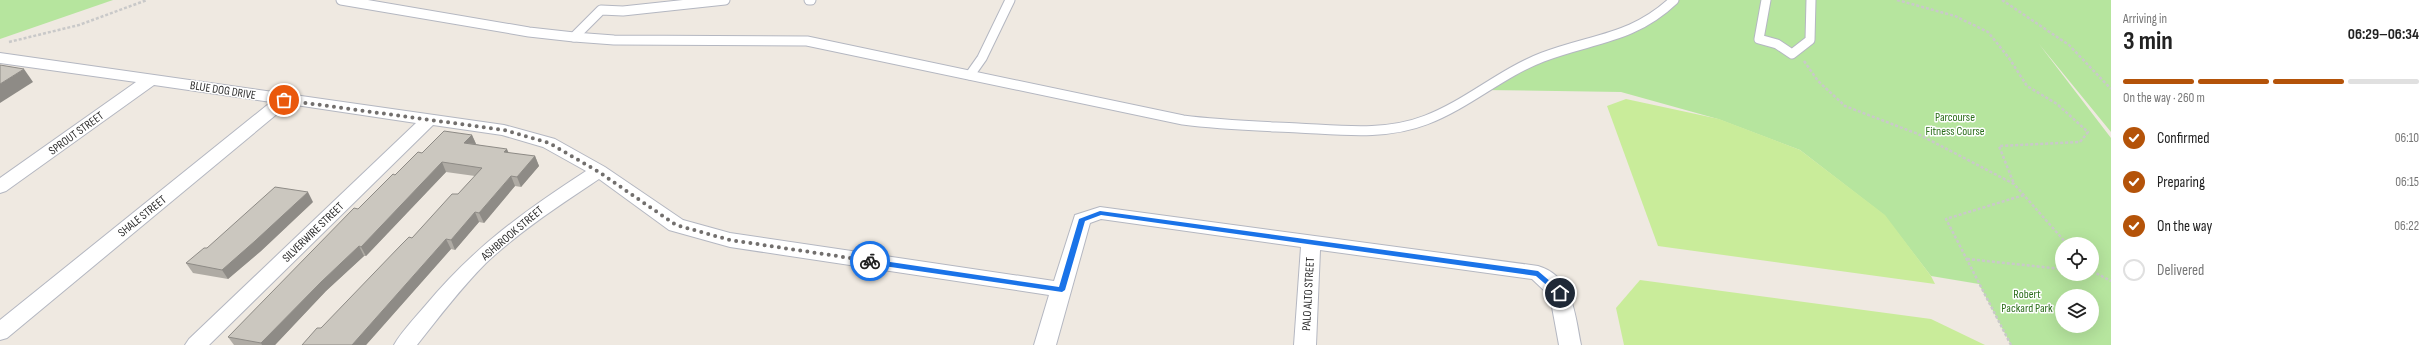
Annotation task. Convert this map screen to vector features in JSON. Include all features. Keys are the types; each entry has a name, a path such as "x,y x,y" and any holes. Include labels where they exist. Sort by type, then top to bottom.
{"street":[{"name":"BLUE DOG DRIVE","path":"0,58 152,79 284,100 504,130 549,143 599,172 676,225 730,240 1062,290"},
{"name":"SPROUT STREET","path":"0,187 152,79"},
{"name":"SHALE STREET","path":"0,332 284,100"},
{"name":"SILVERWIRE STREET","path":"196,345 430,119"},
{"name":"ASHBROOK STREET","path":"404,345 449,292 491,248 540,208 599,172"},
{"path":"1045,345 1082,219 1100,213 1538,274 1560,293 1570,345"},
{"name":"PALO ALTO STREET","path":"1305,345 1311,243"}],"lane":[{"path":"341,0 529,32 574,37 614,40 807,40 1205,123 1356,131 1397,127 1425,121 1452,108 1542,57 1622,36 1666,10 1674,0"},
{"path":"574,37 601,10 623,11 725,0"},
{"path":"970,75 982,58 1010,0"},
{"path":"1766,0 1759,39 1777,44 1792,54 1810,40 1811,0"}],"path":[{"path":"8,42 47,35 85,24 147,0"},
{"path":"1897,0 1955,16 1988,32 2009,58 2027,86 2057,104 2088,132 2080,142 1999,146 2014,184"},
{"path":"2002,0 2069,45 2111,89"},
{"path":"1792,54 1804,62 1818,80 1846,106 1918,134 2014,184 2061,237"},
{"path":"2011,345 1946,219 2024,195"},
{"path":"1966,259 2055,268"},
{"path":"2099,275 2111,281"}],"green space":[{"path":"0,0 113,0 0,39"},
{"name":"Parcourse Fitness Course","path":"1674,0 2111,0 2111,132 2039,44 2111,138 2111,345 2011,345 1979,284 1931,276 1884,215 1800,150 1718,119 1621,92 1484,90 1542,57 1622,36"},
{"path":"1626,99 1719,119 1800,150 1885,215 1931,276 1935,284 1658,246 1607,106"},
{"path":"1640,280 1931,319 1985,345 1624,345 1616,308"}],"building":[{"path":"0,65 24,69 0,84"},
{"path":"444,131 472,135 464,143 507,149 504,152 535,156 517,177 511,176 479,213 475,212 451,240 446,239 352,345 302,345 317,328 321,328 409,237 412,238 452,194 458,194 482,168 442,162 361,247 359,246 321,282 261,343 228,337 354,208 358,209 393,174 395,175 418,152 422,153"},
{"path":"275,187 308,192 222,270 186,263 204,248 207,248"}],"way so far":[{"path":"284,100 393,113 504,130 549,143 599,172 676,225 730,240 870,261"}],"route":[{"path":"870,261 1062,290 1082,219 1100,213 1538,274 1560,293"}],"park label":[{"name":"Robert Packard Park","path":"2027,301"}]}
